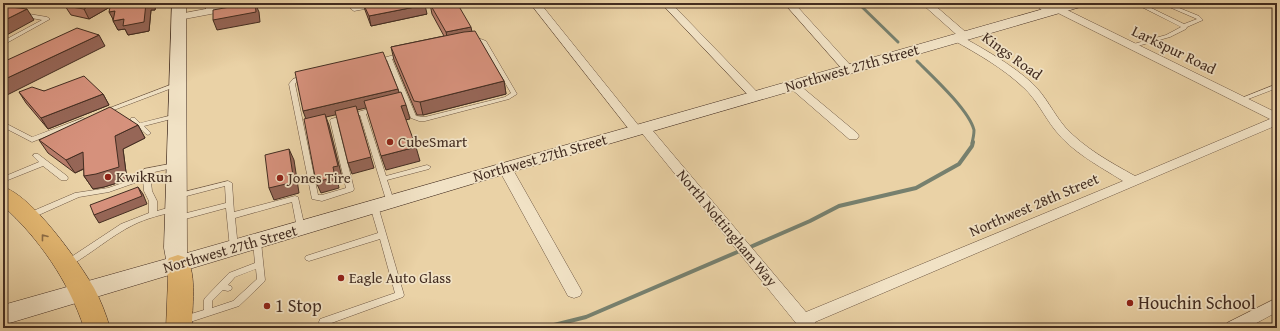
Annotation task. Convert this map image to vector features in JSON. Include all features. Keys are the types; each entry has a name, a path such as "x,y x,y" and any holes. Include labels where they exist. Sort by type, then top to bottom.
{"main road":[{"name":"Northwest 27th Street","path":"3,315 257,242 504,168 1079,3"},
{"path":"179,325 180,278 175,248 175,208 178,84 182,7"},
{"path":"3,194 43,235 83,292 97,328"}],"street":[{"path":"182,7 209,7 253,3"},
{"name":"North Nottingham Way","path":"535,3 640,129 749,252 807,324"},
{"path":"666,3 755,96"},
{"path":"789,3 848,69"},
{"name":"Kings Road","path":"926,3 960,37 1024,82 1037,94 1055,122 1072,140 1134,182"},
{"name":"Larkspur Road","path":"1039,3 1132,46 1241,100 1277,120"},
{"path":"793,85 853,136"},
{"name":"Northwest 28th Street","path":"807,324 1277,120"},
{"path":"504,168 574,292"},
{"path":"1234,328 1277,304"}],"lane":[{"path":"20,3 32,5 36,3"},
{"path":"352,3 354,9 384,3"},
{"path":"1137,3 1184,26"},
{"path":"1132,46 1176,33 1184,28 1184,26 1200,20 1197,17 1163,3"},
{"path":"3,43 48,19 18,15"},
{"path":"389,58 413,117 419,119 425,119 507,98 514,94 484,42 478,40 466,41"},
{"path":"374,62 404,55"},
{"path":"314,75 295,80 292,84 304,127 314,195 318,198 347,191 350,187 330,120 385,107"},
{"path":"98,115 178,84"},
{"path":"1241,100 1277,86"},
{"path":"392,105 407,102"},
{"path":"323,322 400,295 382,235 383,179 362,113"},
{"path":"139,125 177,116"},
{"path":"3,124 32,140 90,118"},
{"path":"133,120 148,133"},
{"path":"36,156 64,178"},
{"path":"3,180 44,163"},
{"path":"153,215 153,201 148,191 146,171 176,164"},
{"path":"383,179 427,167"},
{"path":"27,217 78,195 109,190 146,177"},
{"path":"64,265 88,252 119,229 175,208 228,183 234,248"},
{"path":"231,216 295,199 301,228"},
{"path":"175,208 230,204"},
{"path":"309,258 382,235"},
{"path":"179,325 208,313 236,304 244,294 261,280 257,242"},
{"path":"208,313 208,300 225,287 237,272 259,265"}],"building":[{"path":"70,3 94,3 84,9 65,6"},
{"path":"111,3 146,3 144,22 123,26 124,19 113,21 115,11 109,12"},
{"path":"255,3 256,12 213,20 213,10"},
{"path":"363,3 424,3 425,5 369,16"},
{"path":"457,3 471,27 446,32 430,4"},
{"path":"3,6 27,9 3,21"},
{"path":"77,28 99,35 3,80 3,62"},
{"path":"475,31 504,81 420,102 414,101 391,47"},
{"path":"383,52 398,89 303,111 295,72"},
{"path":"84,76 103,94 41,118 19,92 32,87 44,91"},
{"path":"401,92 406,105 401,106 416,147 381,156 364,101"},
{"path":"356,106 371,157 348,163 335,111"},
{"path":"110,107 138,125 115,136 119,167 84,176 83,152 66,160 39,140"},
{"path":"325,114 338,166 333,167 335,177 316,182 304,119"},
{"path":"289,149 294,182 269,188 265,155"},
{"path":"138,187 142,196 94,215 90,205"}],"waterway":[{"path":"858,3 898,42"},
{"path":"917,61 958,103 965,113 974,130 972,143"},
{"path":"748,248 810,221 839,206 916,188 959,164 972,146 973,142"},
{"path":"542,328 586,317 742,250"}],"place":[{"name":"CubeSmart","path":"390,142"},
{"name":"KwikRun","path":"108,177"},
{"name":"Jones Tire","path":"280,178"},
{"name":"Eagle Auto Glass","path":"341,278"},
{"name":"Houchin School","path":"1130,303"},
{"name":"1 Stop","path":"267,306"}]}
